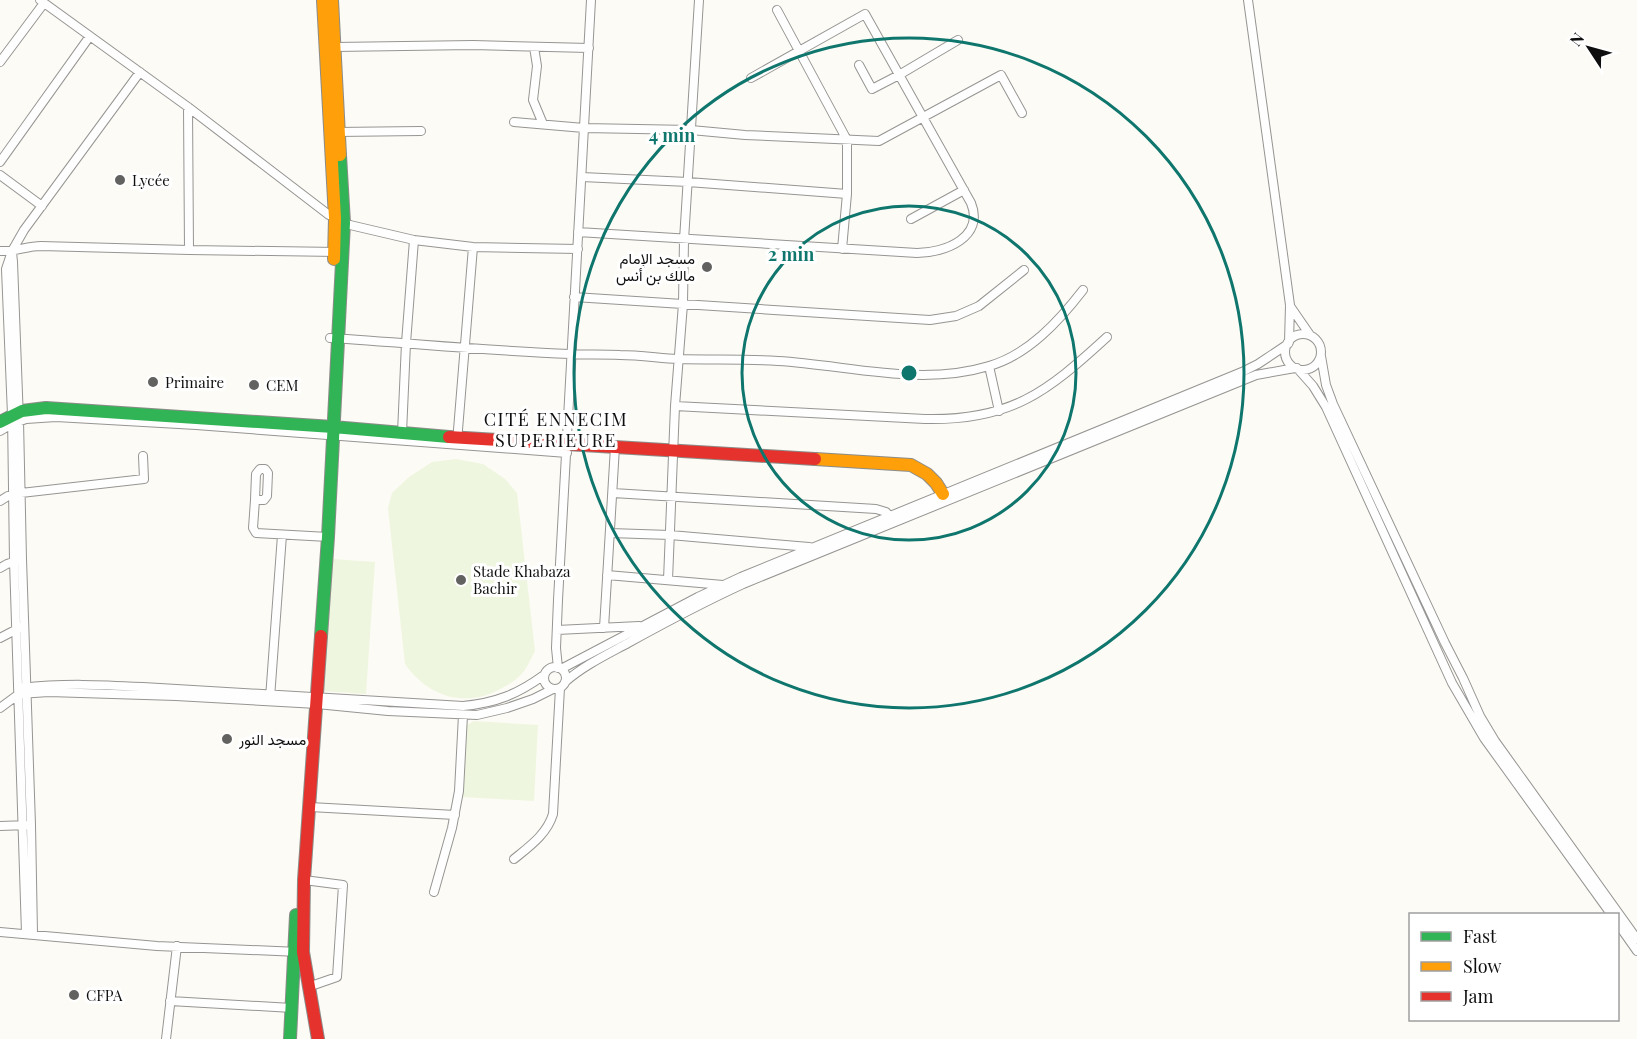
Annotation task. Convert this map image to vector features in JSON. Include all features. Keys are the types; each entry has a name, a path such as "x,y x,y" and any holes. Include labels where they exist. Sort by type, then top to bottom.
{"street":[{"path":"322,0 331,46"},
{"path":"318,1039 308,987 298,952 324,538 338,252 339,221 331,46 332,0"},
{"path":"514,859 543,834 553,814 560,686 564,673 559,669 556,648 591,0"},
{"path":"668,580 675,405 683,304 684,240 699,0"},
{"path":"1248,0 1290,305 1287,357 1313,386 1326,406 1452,682 1477,728 1610,913"},
{"path":"0,62 42,1 339,221 414,240 473,247 578,249"},
{"path":"777,10 847,140 847,194 842,249"},
{"path":"578,232 930,253 954,244 972,229 975,220 974,211 964,190 865,14 751,78"},
{"path":"0,162 90,36"},
{"path":"860,65 872,89 958,39"},
{"path":"331,46 473,45 588,48"},
{"path":"534,47 537,66 532,100 543,124"},
{"path":"29,934 17,493 12,419 12,251 24,230 140,72"},
{"path":"514,122 584,128 691,130 745,135 879,141 1001,75 1022,113"},
{"path":"188,107 189,250"},
{"path":"335,132 421,131"},
{"path":"0,175 42,206"},
{"path":"582,177 847,194"},
{"path":"911,219 964,190"},
{"path":"402,433 414,240"},
{"path":"0,251 41,246 338,252"},
{"path":"457,442 473,247"},
{"path":"574,297 930,320 956,316 979,306 1024,270"},
{"path":"334,338 571,354 779,361 939,376 1002,362 1033,343 1051,327 1083,290"},
{"path":"1290,305 1310,335 1319,344 1323,376 1333,404 1480,716 1495,741 1618,913"},
{"path":"313,700 388,711 477,715 533,699 560,686 595,661 718,596 943,494 1242,372 1258,364 1298,335 1310,335"},
{"path":"675,405 945,419 979,416 999,411 1043,390 1107,337"},
{"path":"0,708 23,691 99,689 463,706 479,704 514,694 546,672 559,669 724,585 813,547 892,519 1256,375 1275,370 1311,368 1321,356"},
{"path":"989,366 999,411"},
{"path":"0,431 12,419 32,409 46,408 457,442 568,449 615,447 904,464 918,468 929,475 943,494"},
{"path":"330,431 402,433 457,442"},
{"path":"603,628 615,447"},
{"path":"0,501 17,493 144,478 143,456"},
{"path":"613,493 876,509 884,510 892,519"},
{"path":"255,500 253,528 258,534 324,538"},
{"path":"610,533 670,535 813,547"},
{"path":"271,697 282,535"},
{"path":"0,568 18,560"},
{"path":"607,575 724,585"},
{"path":"557,630 643,626"},
{"path":"0,638 21,627"},
{"path":"556,648 546,672 545,683 550,688 560,686"},
{"path":"1452,682 1463,678"},
{"path":"1459,696 1468,689"},
{"path":"290,1039 310,807 313,700"},
{"path":"434,892 455,814 461,776 463,715"},
{"path":"310,807 455,814"},
{"path":"0,826 27,825"},
{"path":"304,880 343,885 337,977 308,987"},
{"path":"1619,914 1637,939"},
{"path":"1619,927 1637,951"},
{"path":"0,932 177,946 298,952"},
{"path":"166,1039 177,946"},
{"path":"170,1001 292,1008"}],"green space":[{"name":"Stade Khabaza Bachir","path":"456,459 483,464 505,479 517,493 535,651 525,669 514,681 475,698 449,696 436,692 425,685 405,664 388,508 392,493 409,477 432,462"},
{"path":"332,559 375,562 366,694 323,691"},
{"path":"474,721 538,725 534,801 463,797 467,725"}],"traffic: fast":[{"path":"321,636 344,223 340,155"},
{"path":"0,422 22,411 46,408 449,437"},
{"path":"290,1039 296,915"}],"traffic: slow":[{"path":"323,0 335,218 334,259"},
{"path":"332,0 340,155"},
{"path":"815,459 911,465 927,474 943,494"}],"traffic: jam":[{"path":"449,437 815,459"},
{"path":"318,1039 303,952 304,880 321,636"}],"place":[{"name":"Lycée","path":"120,180"},
{"name":"مسجد الإمام مالك بن أنس","path":"707,267"},
{"name":"Primaire","path":"153,382"},
{"name":"CEM","path":"254,385"},
{"name":"Stade Khabaza Bachir","path":"461,580"},
{"name":"مسجد النور","path":"227,739"},
{"name":"CFPA","path":"74,995"}],"district":[{"name":"CITÉ ENNECIM SUPERIEURE","path":"556,429"}]}
